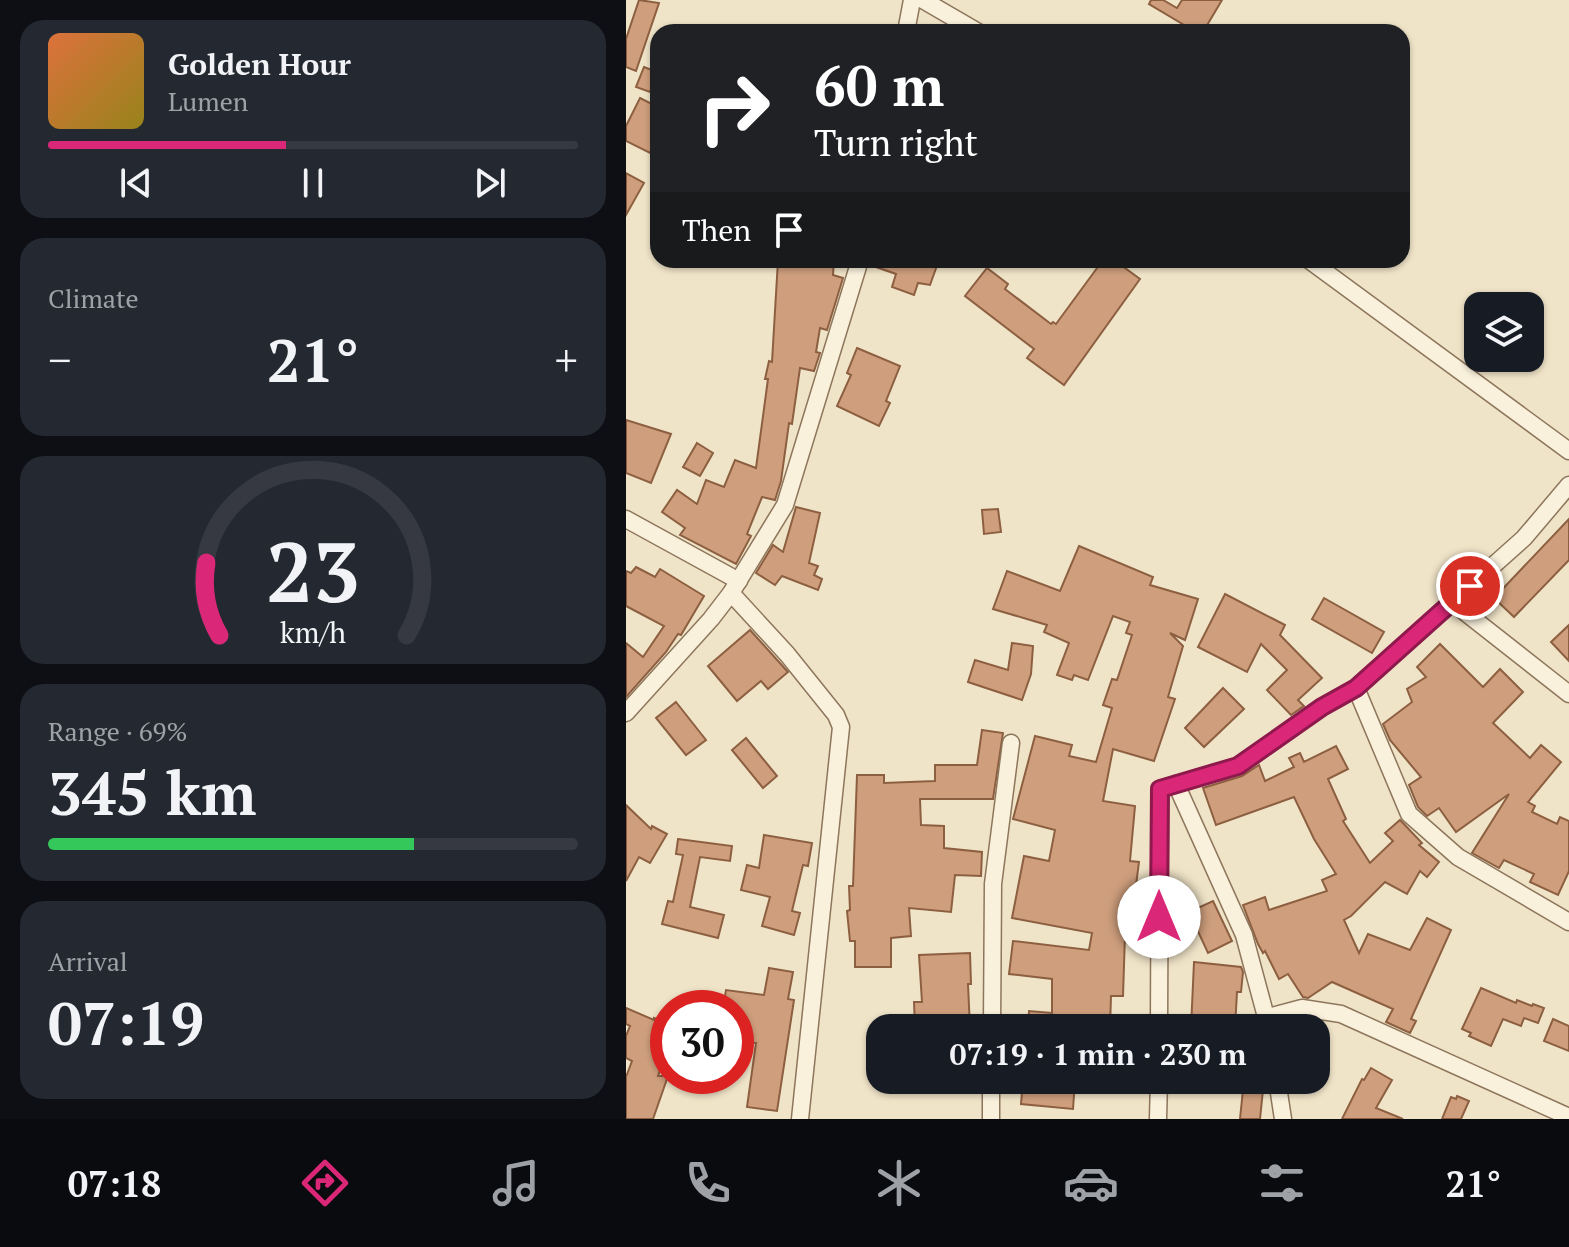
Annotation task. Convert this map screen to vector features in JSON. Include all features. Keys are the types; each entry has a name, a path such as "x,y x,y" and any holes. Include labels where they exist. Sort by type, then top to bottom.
{"street":[{"path":"908,24 912,0"},
{"path":"923,0 964,24"},
{"path":"626,713 711,619 735,587 785,505 858,268"},
{"path":"1320,268 1569,451"},
{"path":"1159,1014 1160,789 1238,766 1322,707 1356,688 1524,538 1569,485"},
{"path":"626,519 735,587 836,715 841,727 800,1119"},
{"path":"1452,602 1569,694"},
{"path":"1356,688 1409,814 1458,857 1569,922"},
{"path":"992,1014 993,884 1011,743"},
{"path":"1176,784 1244,935 1266,1014"},
{"path":"1288,1014 1302,1008 1341,1014 1569,1117"},
{"path":"991,1094 991,1119"},
{"path":"1158,1119 1159,1094"},
{"path":"1279,1094 1283,1119"}],"building":[{"path":"639,0 659,3 636,71 626,67 626,39"},
{"path":"1151,0 1163,0 1177,8 1182,0 1222,0 1208,24 1183,24 1149,4"},
{"path":"644,67 650,69 650,92 636,87"},
{"path":"640,98 650,103 650,153 626,141 626,126"},
{"path":"626,173 644,183 626,215"},
{"path":"778,268 833,268 833,275 843,278 827,330 820,328 816,352 820,353 814,371 800,368 792,424 789,423 781,481 775,500 762,497 747,534 751,536 736,564 680,535 685,528 662,512 677,490 697,504 706,480 724,487 735,460 756,468 768,379 765,379 769,361 772,362"},
{"path":"879,268 936,268 930,285 918,283 914,295 892,287 896,274"},
{"path":"987,268 1008,284 1005,289 1051,324 1056,324 1097,268 1125,268 1140,279 1064,385 1027,358 1034,349 965,296"},
{"path":"857,348 900,366 886,401 890,403 879,426 837,406 851,375 847,373"},
{"path":"626,420 671,434 651,483 626,473"},
{"path":"697,443 713,453 700,476 683,467"},
{"path":"796,507 820,513 809,563 818,566 814,575 822,579 818,590 782,576 775,585 756,573 773,545 783,552"},
{"path":"998,509 1001,532 984,534 982,510"},
{"path":"1569,519 1569,560 1514,617 1494,598"},
{"path":"1079,546 1153,577 1150,585 1198,599 1185,640 1170,633 1183,646 1168,697 1175,699 1154,761 1113,749 1103,801 1135,806 1130,861 1139,862 1135,893 1140,893 1138,906 1126,904 1123,996 1111,996 1110,1014 1029,1014 1029,1011 1052,1013 1052,979 1009,974 1013,941 1089,950 1092,933 1012,918 1024,856 1049,861 1055,830 1013,819 1035,736 1072,745 1069,756 1096,762 1112,708 1103,705 1112,679 1117,680 1132,635 1126,633 1130,622 1113,616 1088,680 1074,675 1072,680 1057,675 1069,643 1044,632 1047,625 993,609 1007,571 1060,591"},
{"path":"636,567 655,577 660,569 704,596 681,635 678,634 626,697 626,643 643,657 664,626 626,606 626,571 631,573"},
{"path":"1225,594 1285,625 1280,635 1322,678 1298,700 1304,706 1291,715 1267,690 1287,670 1261,644 1247,672 1198,647"},
{"path":"1324,598 1384,632 1372,653 1312,619"},
{"path":"1569,625 1569,661 1551,642"},
{"path":"750,630 788,672 768,689 761,681 737,701 708,666"},
{"path":"1012,643 1033,646 1031,674 1022,700 968,682 975,660 1008,670"},
{"path":"1440,644 1483,687 1500,669 1523,692 1493,723 1530,758 1541,745 1561,762 1528,802 1535,806 1532,812 1557,824 1560,817 1569,821 1569,871 1558,895 1530,882 1534,874 1504,860 1499,868 1472,853 1509,794 1456,832 1439,808 1427,816 1418,807 1409,785 1421,777 1390,740 1383,724 1412,702 1407,689 1426,677 1417,667"},
{"path":"1223,688 1244,709 1204,747 1185,728"},
{"path":"676,702 706,740 686,755 656,718"},
{"path":"982,730 1003,733 993,799 920,799 921,825 944,826 944,848 982,852 981,876 955,875 951,912 909,908 911,936 891,938 891,967 855,967 855,941 850,941 847,911 850,910 849,886 853,886 857,775 884,775 884,783 935,781 935,765 977,765"},
{"path":"746,738 777,776 763,788 732,750"},
{"path":"1336,746 1348,769 1328,779 1346,819 1343,821 1370,863 1393,841 1385,833 1400,820 1422,843 1419,845 1439,862 1427,877 1420,871 1407,894 1385,882 1344,920 1359,953 1368,934 1410,950 1427,918 1451,930 1411,1019 1416,1021 1410,1033 1386,1022 1393,1009 1332,982 1308,998 1303,997 1288,974 1279,979 1265,951 1263,953 1258,944 1243,905 1265,897 1269,910 1327,891 1322,880 1336,874 1314,839 1294,797 1216,825 1203,788 1242,776 1259,765 1265,781 1294,767 1289,758 1300,753 1304,762"},
{"path":"626,805 651,829 652,826 667,834 650,863 639,857 626,881"},
{"path":"764,835 812,843 808,866 803,865 792,911 800,913 794,935 762,926 770,897 741,890 747,865 759,868"},
{"path":"678,839 732,846 730,861 700,857 690,907 724,915 718,938 662,924 668,901 673,902 683,855 676,854"},
{"path":"1213,901 1232,941 1208,953 1189,912"},
{"path":"970,953 969,1014 914,1014 914,1002 922,1002 919,955"},
{"path":"1194,962 1241,967 1241,992 1237,992 1236,1014 1192,1014"},
{"path":"769,968 793,972 788,999 794,1000 777,1111 747,1107 749,1094 754,1094 754,994 764,995"},
{"path":"1481,988 1516,1003 1517,1000 1544,1008 1538,1023 1524,1018 1521,1026 1503,1019 1491,1046 1469,1036 1471,1033 1462,1029"},
{"path":"626,1008 650,1018 650,1094 662,1094 653,1119 626,1119 626,1077 632,1061 626,1058 626,1036 630,1026 626,1024"},
{"path":"1553,1019 1569,1026 1569,1051 1544,1041"},
{"path":"1371,1068 1392,1080 1376,1108 1403,1119 1342,1119"},
{"path":"1022,1094 1074,1094 1073,1109 1021,1104"},
{"path":"1243,1094 1263,1094 1260,1119 1240,1119"},
{"path":"1457,1096 1469,1101 1461,1119 1442,1119 1451,1097 1456,1099"}],"route":[{"path":"1159,917 1160,789 1238,766 1322,707 1356,688 1470,586"}]}
